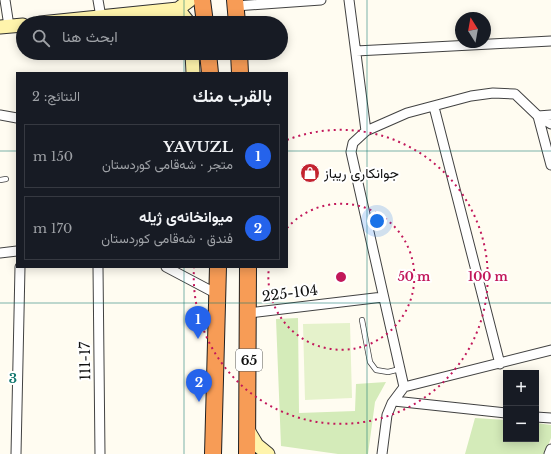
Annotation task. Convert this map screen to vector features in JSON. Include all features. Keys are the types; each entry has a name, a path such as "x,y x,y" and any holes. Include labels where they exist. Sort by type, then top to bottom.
{"highway":[{"path":"202,0 204,16"},
{"path":"236,3 237,16"},
{"path":"209,60 210,72"},
{"path":"239,60 240,72"},
{"name":"65","path":"213,454 218,268"},
{"name":"65","path":"247,454 249,313 248,268"}],"main road":[{"path":"111,16 178,9 190,0"},
{"path":"178,9 183,16"},
{"path":"4,27 16,26"},
{"path":"192,60 193,72"},
{"path":"248,430 257,446 268,454"}],"street":[{"path":"4,27 5,0"},
{"path":"98,0 101,16"},
{"path":"236,3 321,0"},
{"path":"349,0 366,131"},
{"path":"356,51 551,41"},
{"path":"404,387 351,152 353,143 366,131 407,114 471,96 493,93 515,94 538,116 551,124"},
{"path":"434,106 500,364"},
{"path":"0,114 16,118"},
{"path":"538,116 551,115"},
{"path":"538,116 551,165"},
{"path":"0,253 16,251"},
{"path":"16,454 20,268"},
{"name":"111-17","path":"98,268 100,454"},
{"path":"168,268 217,294"},
{"name":"225-104","path":"249,313 383,297"},
{"path":"382,454 388,415 394,401 404,387 551,350"},
{"path":"394,401 503,413"},
{"path":"539,417 551,418"},
{"path":"549,454 551,449"}],"lane":[{"path":"0,180 6,179"},
{"path":"362,320 370,362 376,370 388,372 400,369"}],"green space":[{"path":"298,318 299,413 355,411 356,384 386,382 375,402 368,454 338,454 281,446 276,319"},
{"path":"350,323 352,398 305,400 303,324"},
{"path":"475,418 503,420 503,442 539,442 539,423 551,425 551,438 545,454 465,454"}],"place":[{"name":"جوانكارى ريباز","path":"310,173"},
{"name":"YAVUZL","path":"198,339"},
{"name":"میوانخانەی ژیلە","path":"199,402"}]}
